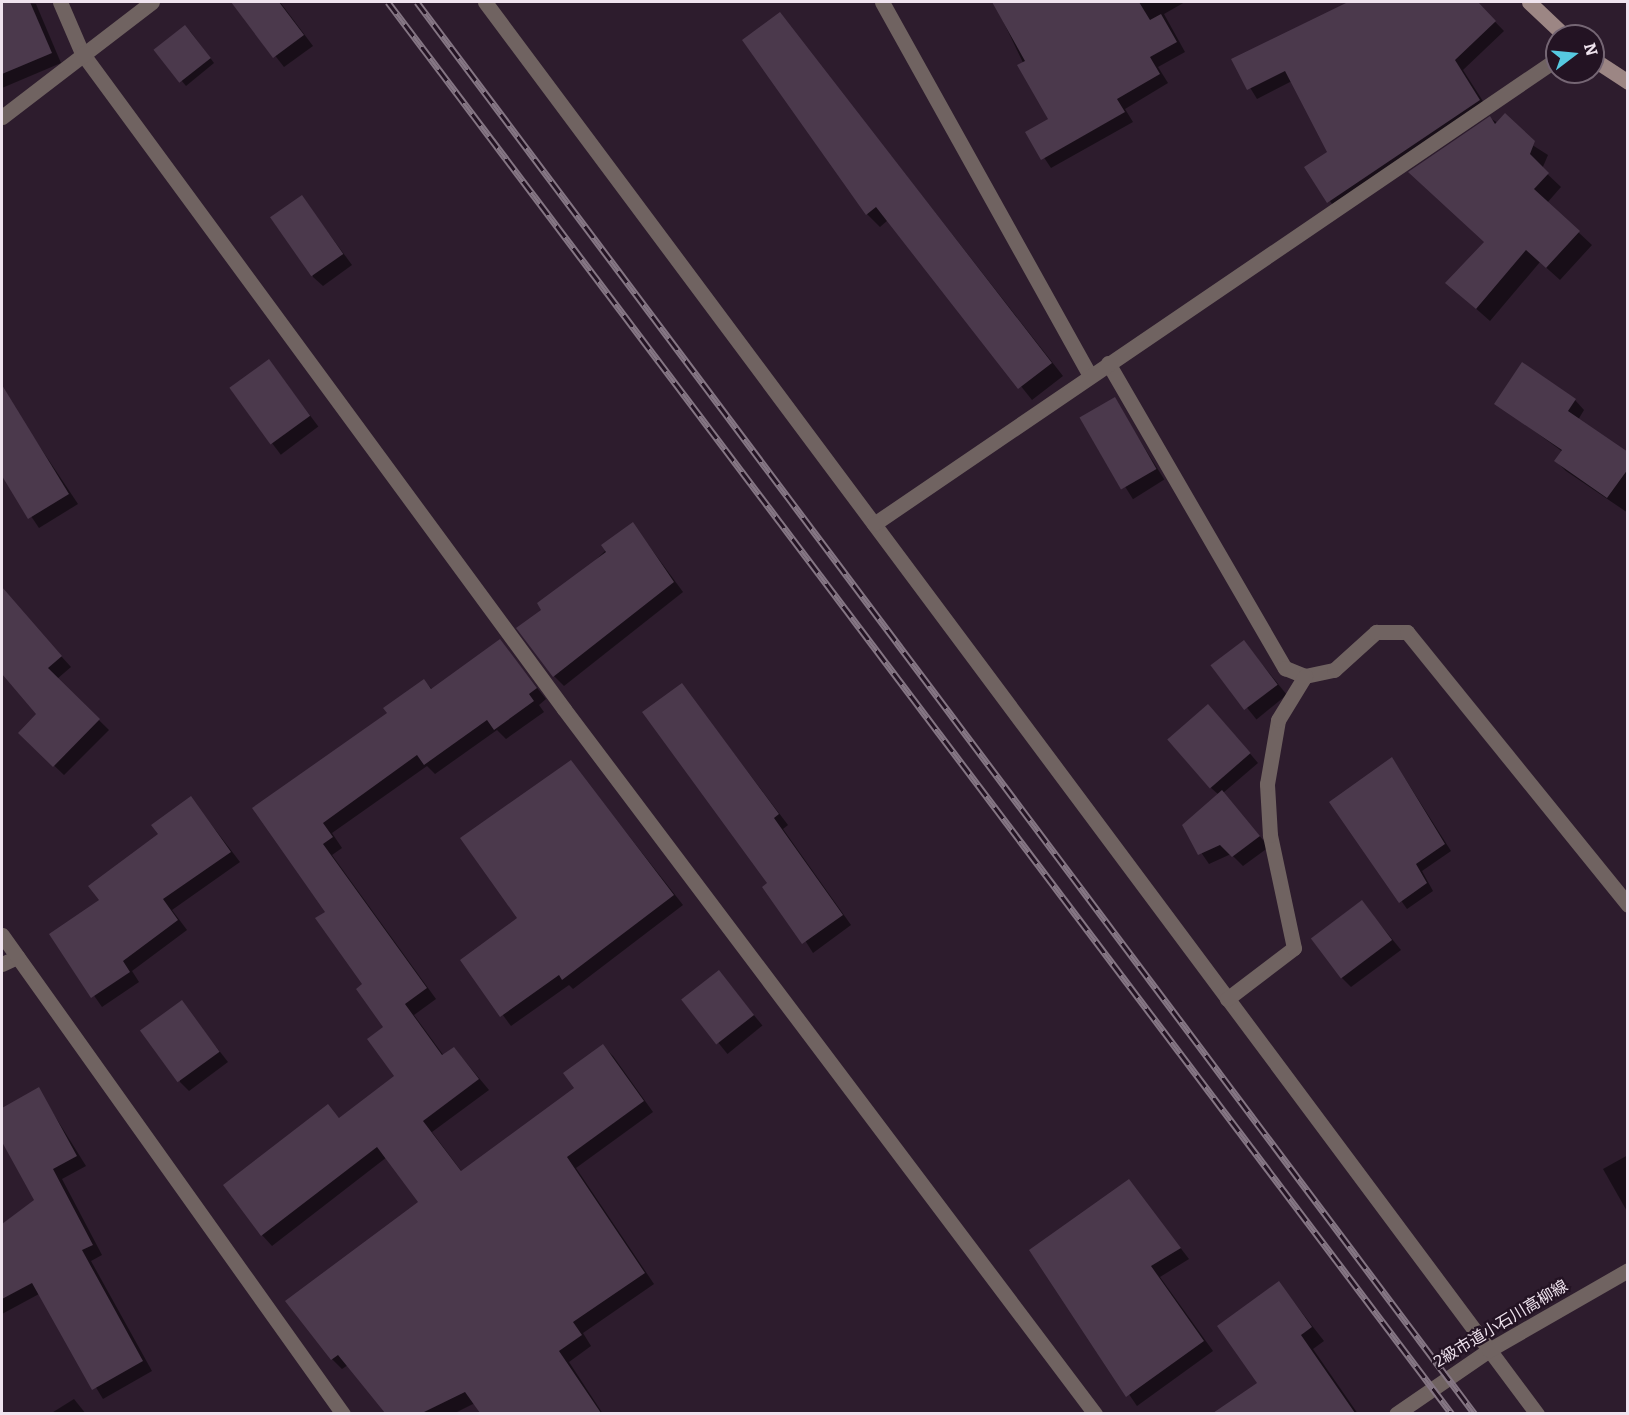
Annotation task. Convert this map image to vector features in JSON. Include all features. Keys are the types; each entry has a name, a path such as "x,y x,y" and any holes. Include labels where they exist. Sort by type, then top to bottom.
{"main road":[{"path":"1529,2 1552,24"},
{"path":"1605,65 1620,72 1628,82"}],"street":[{"path":"60,2 82,53 564,709 1095,1413"},
{"path":"2,117 82,53 152,2"},
{"path":"485,2 1537,1413"},
{"path":"882,2 1090,375"},
{"path":"874,524 1545,67"},
{"path":"1108,363 1285,668 1305,676 1334,670 1376,632 1407,632 1628,905"},
{"path":"1227,999 1294,948 1270,835 1267,784 1278,720 1305,676"},
{"path":"2,935 343,1413"},
{"path":"2,964 17,957"},
{"name":"2級市道小石川高柳線","path":"1396,1413 1489,1350 1628,1270"}],"building":[{"path":"2,2 30,2 52,53 2,74"},
{"path":"231,2 279,2 304,35 273,58"},
{"path":"992,2 1139,2 1150,20 1161,14 1177,42 1150,57 1160,74 1117,99 1125,112 1041,160 1025,132 1048,119 1017,65 1025,61"},
{"path":"1348,2 1478,2 1496,21 1455,60 1480,100 1327,203 1304,167 1327,152 1285,71 1247,90 1231,59"},
{"path":"780,12 1052,363 1018,389 876,207 866,215 742,40"},
{"path":"185,25 211,58 179,83 153,50"},
{"path":"1505,113 1535,141 1530,154 1549,173 1534,189 1580,231 1546,268 1526,250 1476,309 1445,283 1484,242 1408,172 1490,116 1495,124"},
{"path":"302,195 343,254 311,276 270,217"},
{"path":"269,359 310,416 271,444 229,388"},
{"path":"1522,362 1576,399 1568,411 1628,452 1628,469 1607,498 1554,461 1562,450 1494,404"},
{"path":"2,385 69,494 28,519 2,476"},
{"path":"1115,397 1156,469 1121,489 1079,418"},
{"path":"633,522 674,582 553,677 516,628 541,610 537,603 606,552 601,545"},
{"path":"2,587 62,656 48,668 100,719 53,767 18,733 36,714 2,674"},
{"path":"500,639 537,688 529,694 534,701 494,730 487,720 424,765 417,755 323,823 333,837 323,844 427,988 405,1004 442,1055 454,1047 479,1079 423,1121 461,1171 574,1088 563,1073 603,1044 644,1101 567,1157 645,1273 573,1322 582,1335 559,1351 601,1413 480,1413 465,1392 422,1413 385,1413 338,1355 331,1360 285,1301 418,1202 377,1147 261,1236 223,1185 328,1104 339,1118 394,1076 367,1039 383,1027 356,989 362,984 315,918 325,912 252,808 387,713 383,708 424,679 431,689"},
{"path":"1244,640 1278,685 1244,710 1210,665"},
{"path":"682,683 779,814 774,818 843,915 802,944 762,887 767,883 642,712"},
{"path":"1208,704 1251,753 1210,788 1167,739"},
{"path":"1392,757 1445,844 1416,864 1427,883 1399,903 1329,802"},
{"path":"571,760 674,895 562,980 559,975 500,1017 460,960 517,918 460,838"},
{"path":"1222,790 1260,836 1232,857 1220,845 1198,855 1182,825"},
{"path":"191,796 231,852 163,899 178,920 123,961 130,972 91,998 49,934 99,900 88,886 158,834 151,825"},
{"path":"1362,900 1392,940 1341,978 1311,939"},
{"path":"719,970 754,1015 716,1044 681,1000"},
{"path":"182,1000 220,1052 178,1082 140,1031"},
{"path":"39,1087 77,1156 53,1169 93,1245 82,1250 143,1361 92,1390 32,1283 2,1299 2,1224 34,1200 2,1142 2,1108"},
{"path":"1129,1179 1181,1248 1151,1266 1204,1341 1126,1397 1029,1250"},
{"path":"1279,1281 1312,1327 1301,1335 1355,1413 1213,1413 1257,1383 1217,1326"}],"railway":[{"path":"388,2 1452,1414"},
{"path":"417,2 1475,1414"}]}
